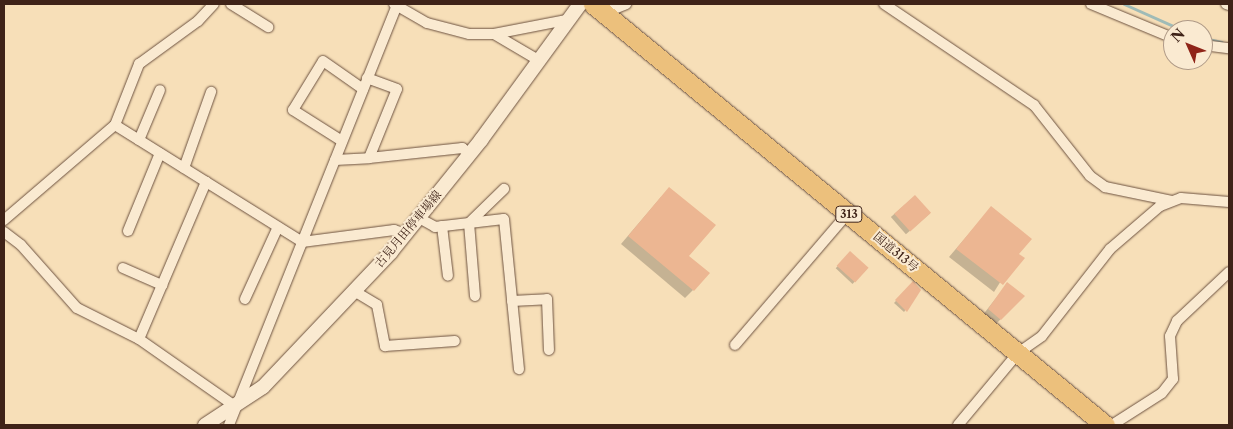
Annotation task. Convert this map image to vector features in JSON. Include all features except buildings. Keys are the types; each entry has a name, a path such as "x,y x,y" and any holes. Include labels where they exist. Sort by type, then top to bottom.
{"highway":[{"name":"国道313号","path":"598,8 1105,425"}],"main road":[{"name":"古見月田停車場線","path":"206,425 236,407 263,387 406,234 470,154 571,19 580,4"}],"street":[{"path":"4,220 115,125 139,64 198,21 214,4"},
{"path":"231,4 268,27"},
{"path":"598,8 626,4"},
{"path":"884,4 1034,106 1090,176 1105,187 1172,201 1229,202"},
{"path":"1091,4 1163,34"},
{"path":"229,425 395,5 427,23 469,34 494,34 571,19"},
{"path":"494,34 540,61"},
{"path":"1213,46 1229,48"},
{"path":"342,141 293,110 323,62 363,89"},
{"path":"367,78 398,89 369,158"},
{"path":"139,140 160,90"},
{"path":"184,168 211,92"},
{"path":"115,125 302,242 394,230 406,234"},
{"path":"335,160 462,148 470,154"},
{"path":"128,232 160,153"},
{"path":"138,339 206,182"},
{"path":"469,223 504,189"},
{"path":"958,425 1018,353 1042,336 1110,249 1160,206 1172,201"},
{"path":"735,345 848,213"},
{"path":"419,218 442,226 504,219 519,369"},
{"path":"469,223 475,296"},
{"path":"442,226 448,276"},
{"path":"245,299 278,227"},
{"path":"4,232 21,245 77,308 138,339 236,407"},
{"path":"123,268 162,285"},
{"path":"1112,425 1162,393 1173,379 1170,336 1177,321 1229,272"},
{"path":"354,291 378,305 385,346 455,340"},
{"path":"512,301 546,299 549,350"}],"waterway":[{"path":"1124,4 1163,21"},
{"path":"1213,40 1222,42"}]}
